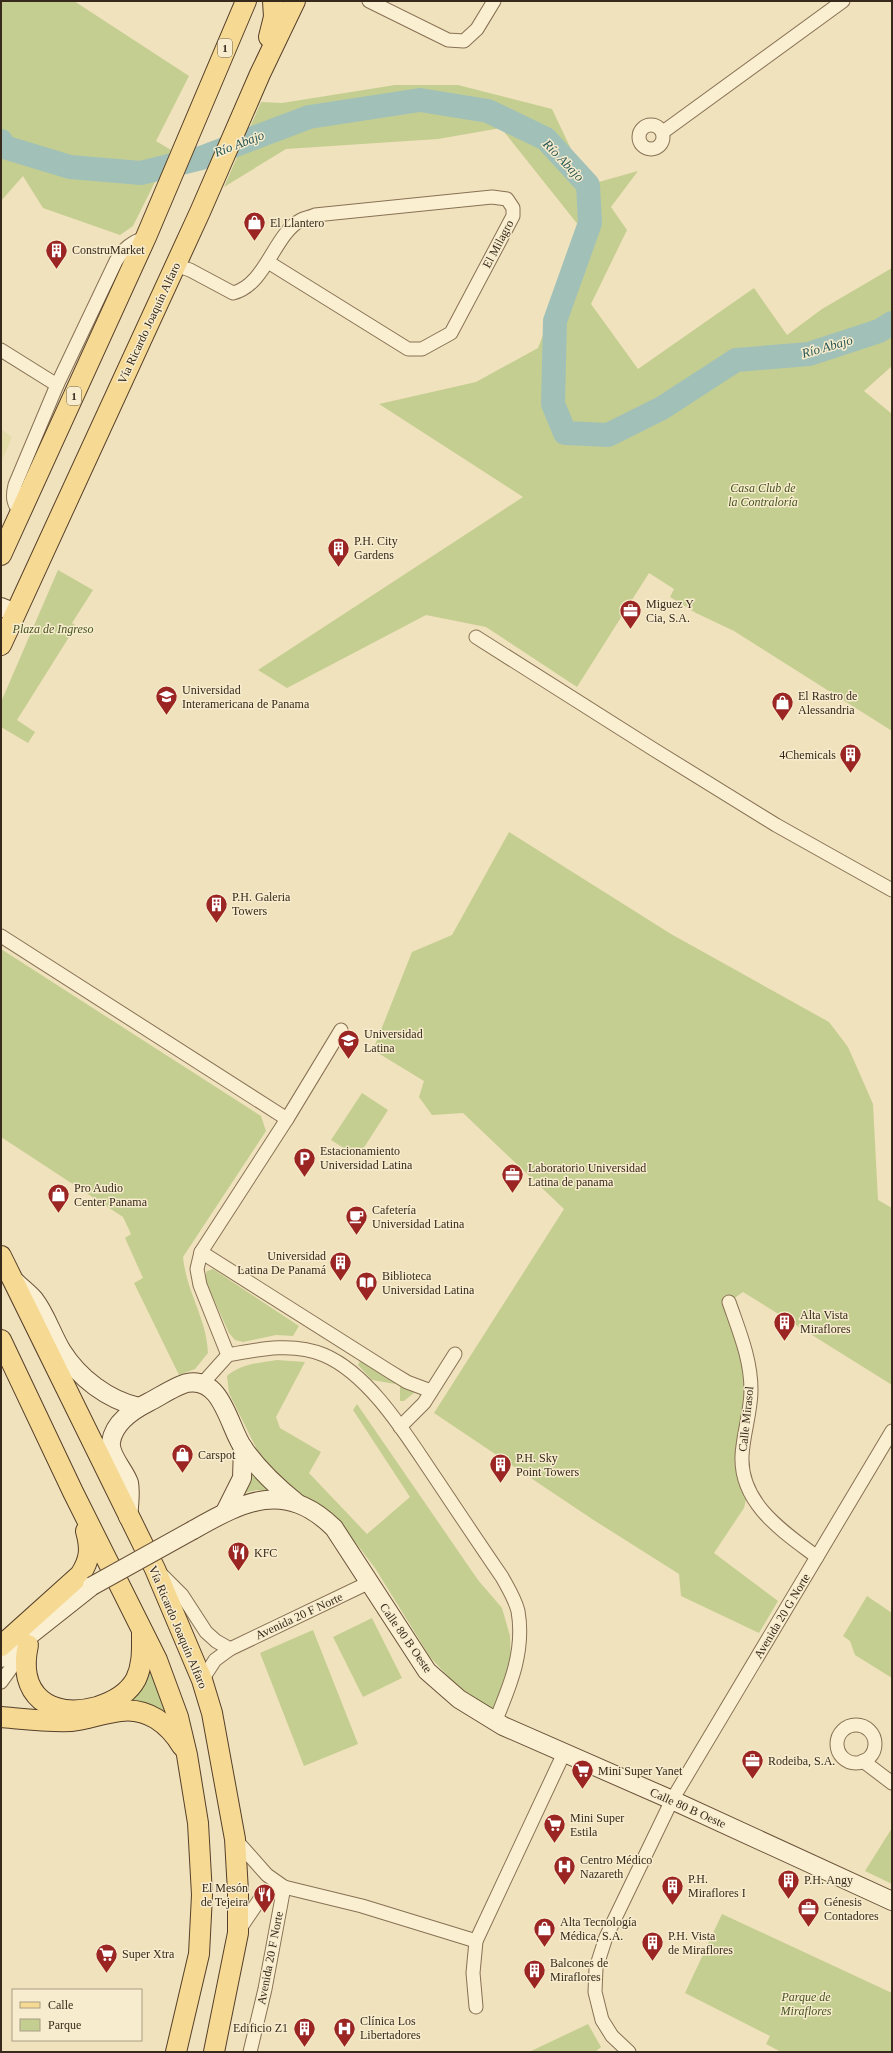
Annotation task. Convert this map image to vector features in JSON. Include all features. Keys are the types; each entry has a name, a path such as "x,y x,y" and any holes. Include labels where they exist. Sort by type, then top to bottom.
{"main road":[{"name":"1","path":"1,555 146,237 246,1"},
{"path":"260,74 274,17 273,1"},
{"name":"Vía Ricardo Joaquín Alfaro","path":"1,645 9,610 200,212 251,92 295,2"},
{"name":"Vía Ricardo Joaquín Alfaro","path":"1,1256 128,1518 155,1569 202,1680 222,1761 235,1839 238,1933 214,2052"},
{"path":"1,1340 73,1492 157,1660 169,1688 188,1755 198,1823 202,1917 199,1954 176,2052"},
{"path":"1,1646 74,1582 87,1564 90,1552 88,1538 73,1492"},
{"path":"28,1645 25,1671 30,1685 39,1699 47,1705 59,1709 71,1711 84,1710 118,1699 132,1685 137,1677 142,1660 142,1631"},
{"path":"2,1717 71,1721 121,1711 136,1711 150,1716 164,1724 175,1735 188,1755"}],"street":[{"path":"369,1 448,40 464,41 477,29 494,1"},
{"path":"663,132 842,1"},
{"name":"El Milagro","path":"175,265 190,270 233,293 244,290 268,262 289,230 300,220 315,216 492,197 507,199 513,208 513,216 451,333 422,348 408,349 268,262"},
{"path":"21,513 15,506 12,496 14,485 57,385 116,260 124,249 134,241 146,237"},
{"path":"1,350 57,385"},
{"path":"476,637 770,821 892,890"},
{"path":"1,936 287,1119"},
{"path":"228,1355 200,1285 197,1269 201,1252 287,1119 341,1030"},
{"path":"201,1252 389,1371 432,1391"},
{"path":"12,1277 34,1300 62,1350 74,1367 107,1394 122,1403 139,1406"},
{"name":"Calle Mirasol","path":"729,1302 747,1352 751,1390 742,1458 748,1491 775,1525 817,1556"},
{"path":"202,1384 228,1355 285,1347 306,1349 324,1355 346,1367 367,1386 400,1427 502,1577 518,1611 520,1641 513,1679 495,1722"},
{"path":"346,1367 358,1350"},
{"path":"400,1427 416,1413 432,1391 455,1354"},
{"path":"128,1518 129,1484 113,1453 111,1443 118,1425 126,1416 139,1406 187,1383 202,1384 214,1392 224,1405 243,1447 277,1487 298,1503"},
{"name":"Avenida 20 G Norte","path":"630,2052 612,2036 602,2020 595,1992 596,1968 606,1937 672,1800 892,1431"},
{"path":"225,1512 242,1478 243,1447"},
{"name":"Calle 80 B Oeste","path":"44,1625 92,1586 225,1512 244,1503 262,1500 298,1503 319,1513 334,1528 368,1583 427,1671 459,1699 495,1722 672,1800 892,1901"},
{"path":"155,1569 182,1595 206,1632 216,1641 230,1649"},
{"name":"Avenida 20 F Norte","path":"202,1680 215,1660 230,1649 368,1583"},
{"path":"1,1682 44,1625"},
{"path":"1,1658 44,1625"},
{"path":"476,2007 473,1973 476,1941 564,1753"},
{"path":"863,1761 892,1784"},
{"path":"235,1839 267,1875 284,1887 362,1906 476,1941"},
{"path":"238,1933 257,1902 268,1894 284,1887"},
{"name":"Avenida 20 F Norte","path":"250,2052 268,1974 284,1887"}],"shaded area":[{"path":"2,430 12,437 1,463 1,432"}],"green space":[{"path":"1,1 74,1 189,76 156,141 171,150 133,226 120,235 43,208 23,176 1,201"},
{"name":"Casa Club de la Contraloría","path":"395,85 458,85 552,109 588,185 638,171 611,207 627,230 591,304 638,369 754,288 787,335 822,309 892,268 892,366 864,391 892,414 892,731 734,631 696,613 670,597 674,589 649,573 577,687 486,627 426,615 287,688 258,670 523,497 379,404 476,382 538,348 583,231 501,128 438,139 286,149 224,187 261,102 282,103","holes":["720,369 609,435 599,436"]},
{"name":"Plaza de Ingreso","path":"58,570 93,590 72,623 76,626 17,720 35,732 28,743 1,727 1,702"},
{"path":"509,832 671,934 829,1022 848,1047 873,1104 878,1200 892,1208 892,1385 743,1292 729,1302 747,1352 742,1458 748,1491 744,1508 714,1553 778,1601 759,1633 681,1596 679,1574 592,1519 434,1413 564,1209 463,1113 432,1115 419,1097 424,1081 373,1050 412,952 452,935"},
{"path":"1,949 261,1116 266,1131 183,1257 188,1282 207,1341 208,1353 195,1369 179,1375 134,1283 143,1278 125,1238 131,1234 123,1217 1,1137"},
{"path":"362,1093 388,1110 358,1157 331,1140"},
{"path":"213,1269 299,1326 293,1336 276,1335 243,1342 235,1340 229,1333 204,1278 207,1271"},
{"path":"277,1360 305,1362 276,1417 280,1428 321,1452 309,1473 367,1534 410,1497 353,1410 357,1404 478,1580 502,1608 510,1636 511,1670 497,1712 457,1686 430,1657 375,1568 349,1534 322,1507 291,1490 263,1462 229,1393 227,1376 244,1366"},
{"path":"360,1361 365,1362 394,1380 395,1384 372,1380 358,1365"},
{"path":"400,1384 420,1388 404,1401 400,1401"},
{"path":"249,1465 269,1491 256,1490 244,1493"},
{"path":"867,1596 892,1613 892,1678 855,1655 850,1641 843,1636"},
{"path":"372,1618 402,1678 363,1697 333,1637"},
{"path":"313,1630 358,1744 304,1766 260,1653"},
{"path":"148,1661 173,1723 121,1708"},
{"path":"892,1828 892,1884 865,1871"},
{"name":"Parque de Miraflores","path":"722,1914 892,1993 892,2052 781,2052 766,2044 770,2036 685,1993"},
{"path":"588,2024 601,2047 595,2052 529,2052"}],"waterway":[{"name":"Río Abajo","path":"1,141 4,147 70,167 141,173 201,158 309,117 420,100 488,111 546,139 588,185 590,223 555,321 553,404 565,433 608,435 662,408 736,360 809,354 879,331 892,323"}],"place":[{"name":"El Llantero","path":"254,242"},
{"name":"ConstruMarket","path":"57,270"},
{"name":"P.H. City Gardens","path":"338,568"},
{"name":"Miguez Y Cia, S.A.","path":"630,630"},
{"name":"Universidad Interamericana de Panama","path":"167,716"},
{"name":"El Rastro de Alessandria","path":"782,722"},
{"name":"4Chemicals","path":"851,774"},
{"name":"P.H. Galeria Towers","path":"216,924"},
{"name":"Universidad Latina","path":"348,1060"},
{"name":"Estacionamiento Universidad Latina","path":"304,1178"},
{"name":"Laboratorio Universidad Latina de panama","path":"512,1194"},
{"name":"Pro Audio Center Panama","path":"58,1214"},
{"name":"Cafetería Universidad Latina","path":"357,1236"},
{"name":"Universidad Latina De Panamá","path":"341,1282"},
{"name":"Biblioteca Universidad Latina","path":"367,1302"},
{"name":"Alta Vista Miraflores","path":"785,1342"},
{"name":"Carspot","path":"183,1474"},
{"name":"P.H. Sky Point Towers","path":"500,1484"},
{"name":"KFC","path":"239,1572"},
{"name":"Rodeiba, S.A.","path":"753,1780"},
{"name":"Mini Super Yanet","path":"582,1790"},
{"name":"Mini Super Estila","path":"554,1844"},
{"name":"Centro Médico Nazareth","path":"565,1886"},
{"name":"P.H. Angy","path":"788,1900"},
{"name":"P.H. Miraflores I","path":"672,1906"},
{"name":"El Mesón de Tejeira","path":"264,1914"},
{"name":"Génesis Contadores","path":"808,1928"},
{"name":"Alta Tecnología Médica, S.A.","path":"544,1948"},
{"name":"P.H. Vista de Miraflores","path":"653,1962"},
{"name":"Super Xtra","path":"107,1974"},
{"name":"Balcones de Miraflores","path":"534,1990"},
{"name":"Edificio Z1","path":"304,2048"},
{"name":"Clínica Los Libertadores","path":"344,2048"}]}
